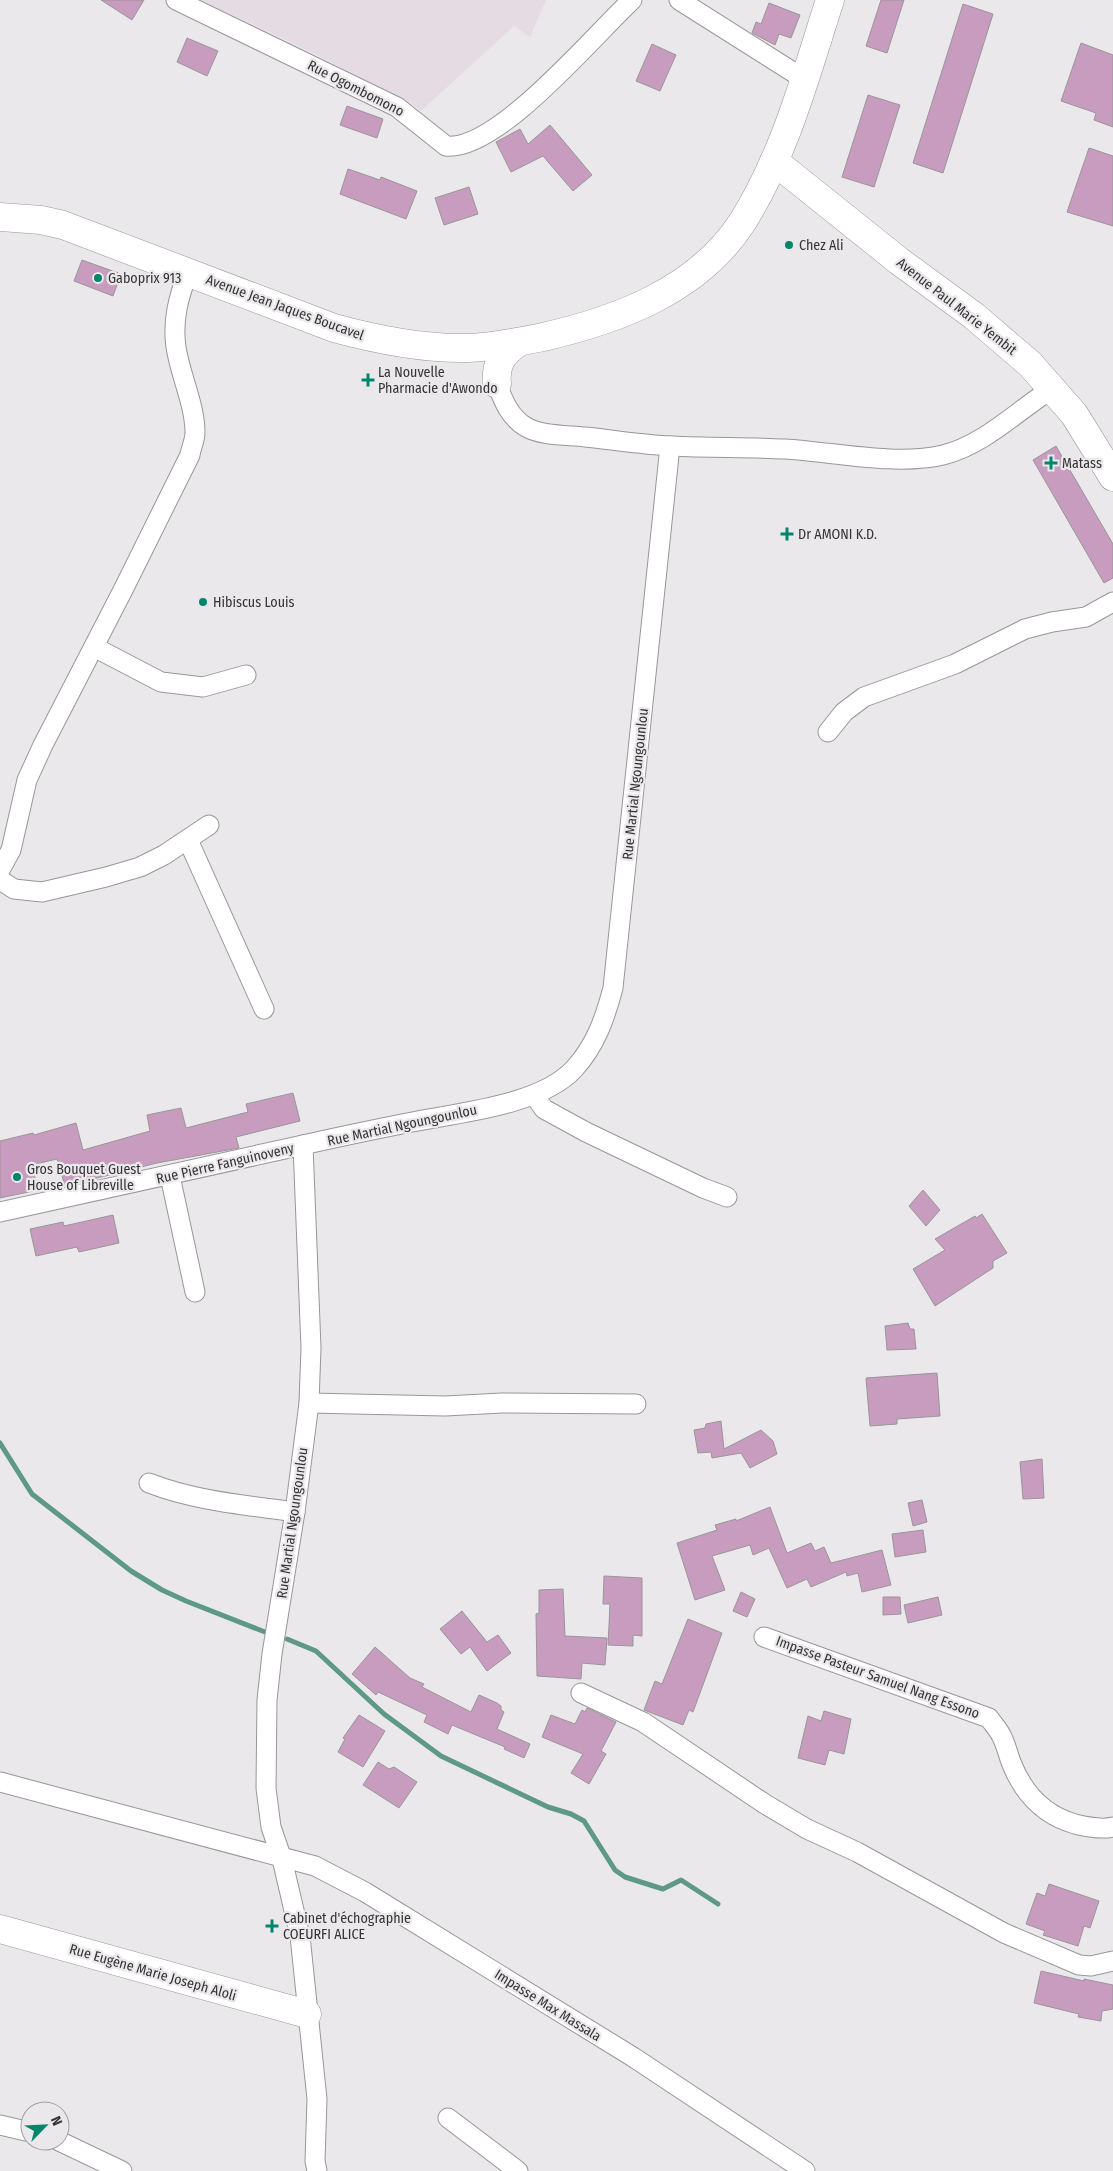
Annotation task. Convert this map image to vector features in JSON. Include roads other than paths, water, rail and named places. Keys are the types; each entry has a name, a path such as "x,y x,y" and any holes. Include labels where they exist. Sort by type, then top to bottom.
{"main road":[{"name":"Avenue Jean Jaques Boucavel","path":"0,217 33,219 63,225 334,328 374,339 418,346 467,348 519,342 574,330 608,320 647,303 677,286 711,258 733,234 750,209 774,161 830,0"},
{"name":"Avenue Paul Marie Yembit","path":"774,161 899,261 974,316 1030,364 1074,414 1113,476"},
{"path":"497,384 496,373 499,361 508,350 519,342"},
{"path":"467,348 483,360 497,384"},
{"name":"Rue Eugène Marie Joseph Aloli","path":"0,1929 307,2014"}],"street":[{"name":"Rue Ogombomono","path":"176,0 397,107 446,146 455,147 487,132 530,101 571,63 632,0"},
{"path":"679,0 804,79"},
{"path":"0,870 11,850 27,780 43,745 190,455 195,434 191,408 176,346 174,325 179,297 188,272"},
{"path":"497,384 503,401 512,415 526,427 546,433 670,446 784,449 900,459 925,458 965,447 986,435 1053,388"},
{"name":"Rue Martial Ngoungounlou","path":"317,2171 315,2161 317,2099 300,1936 282,1859 271,1827 266,1788 267,1710 272,1654 295,1512 309,1403 311,1348 304,1145 534,1095 573,1070 587,1052 602,1026 613,988 670,446"},
{"path":"828,732 844,712 864,697 955,664 1025,629 1086,617 1113,602"},
{"path":"94,647 161,682 203,687 246,675"},
{"path":"0,880 14,889 42,892 106,877 140,867 164,855 209,825"},
{"path":"188,840 264,1009"},
{"path":"534,1095 544,1109 586,1132 727,1197"},
{"name":"Rue Pierre Fanguinoveny","path":"0,1212 304,1145"},
{"path":"170,1176 195,1292"},
{"path":"309,1403 436,1406 502,1403 636,1404"},
{"path":"149,1483 167,1490 205,1498 295,1512"},
{"name":"Impasse Pasteur Samuel Nang Essono","path":"764,1636 989,1718 1002,1736 1025,1790 1042,1807 1062,1820 1084,1827 1106,1829 1113,1827"},
{"path":"581,1693 643,1722 765,1804 807,1829 857,1852 1004,1932 1079,1965 1091,1966 1113,1961"},
{"name":"Impasse Max Massala","path":"0,1782 282,1859 315,1866 365,1892 633,2057 805,2171"},
{"path":"448,2118 518,2171"},
{"path":"0,2125 20,2130"},
{"path":"70,2146 122,2171"}],"waterway":[{"path":"0,1443 32,1494 131,1571 162,1590 186,1601 265,1632"},
{"path":"287,1639 316,1651 384,1714 441,1756 548,1807 571,1814 584,1821 615,1870 625,1877 663,1889 681,1880 718,1904"}],"place":[{"name":"Chez Ali","path":"789,245"},
{"name":"Gaboprix 913","path":"98,278"},
{"name":"La Nouvelle Pharmacie d'Awondo","path":"368,380"},
{"name":"Matass","path":"1051,463"},
{"name":"Dr AMONI K.D.","path":"787,534"},
{"name":"Hibiscus Louis","path":"203,602"},
{"name":"Gros Bouquet Guest House of Libreville","path":"17,1177"},
{"name":"Cabinet d'échographie COEURFI ALICE","path":"272,1926"}]}
